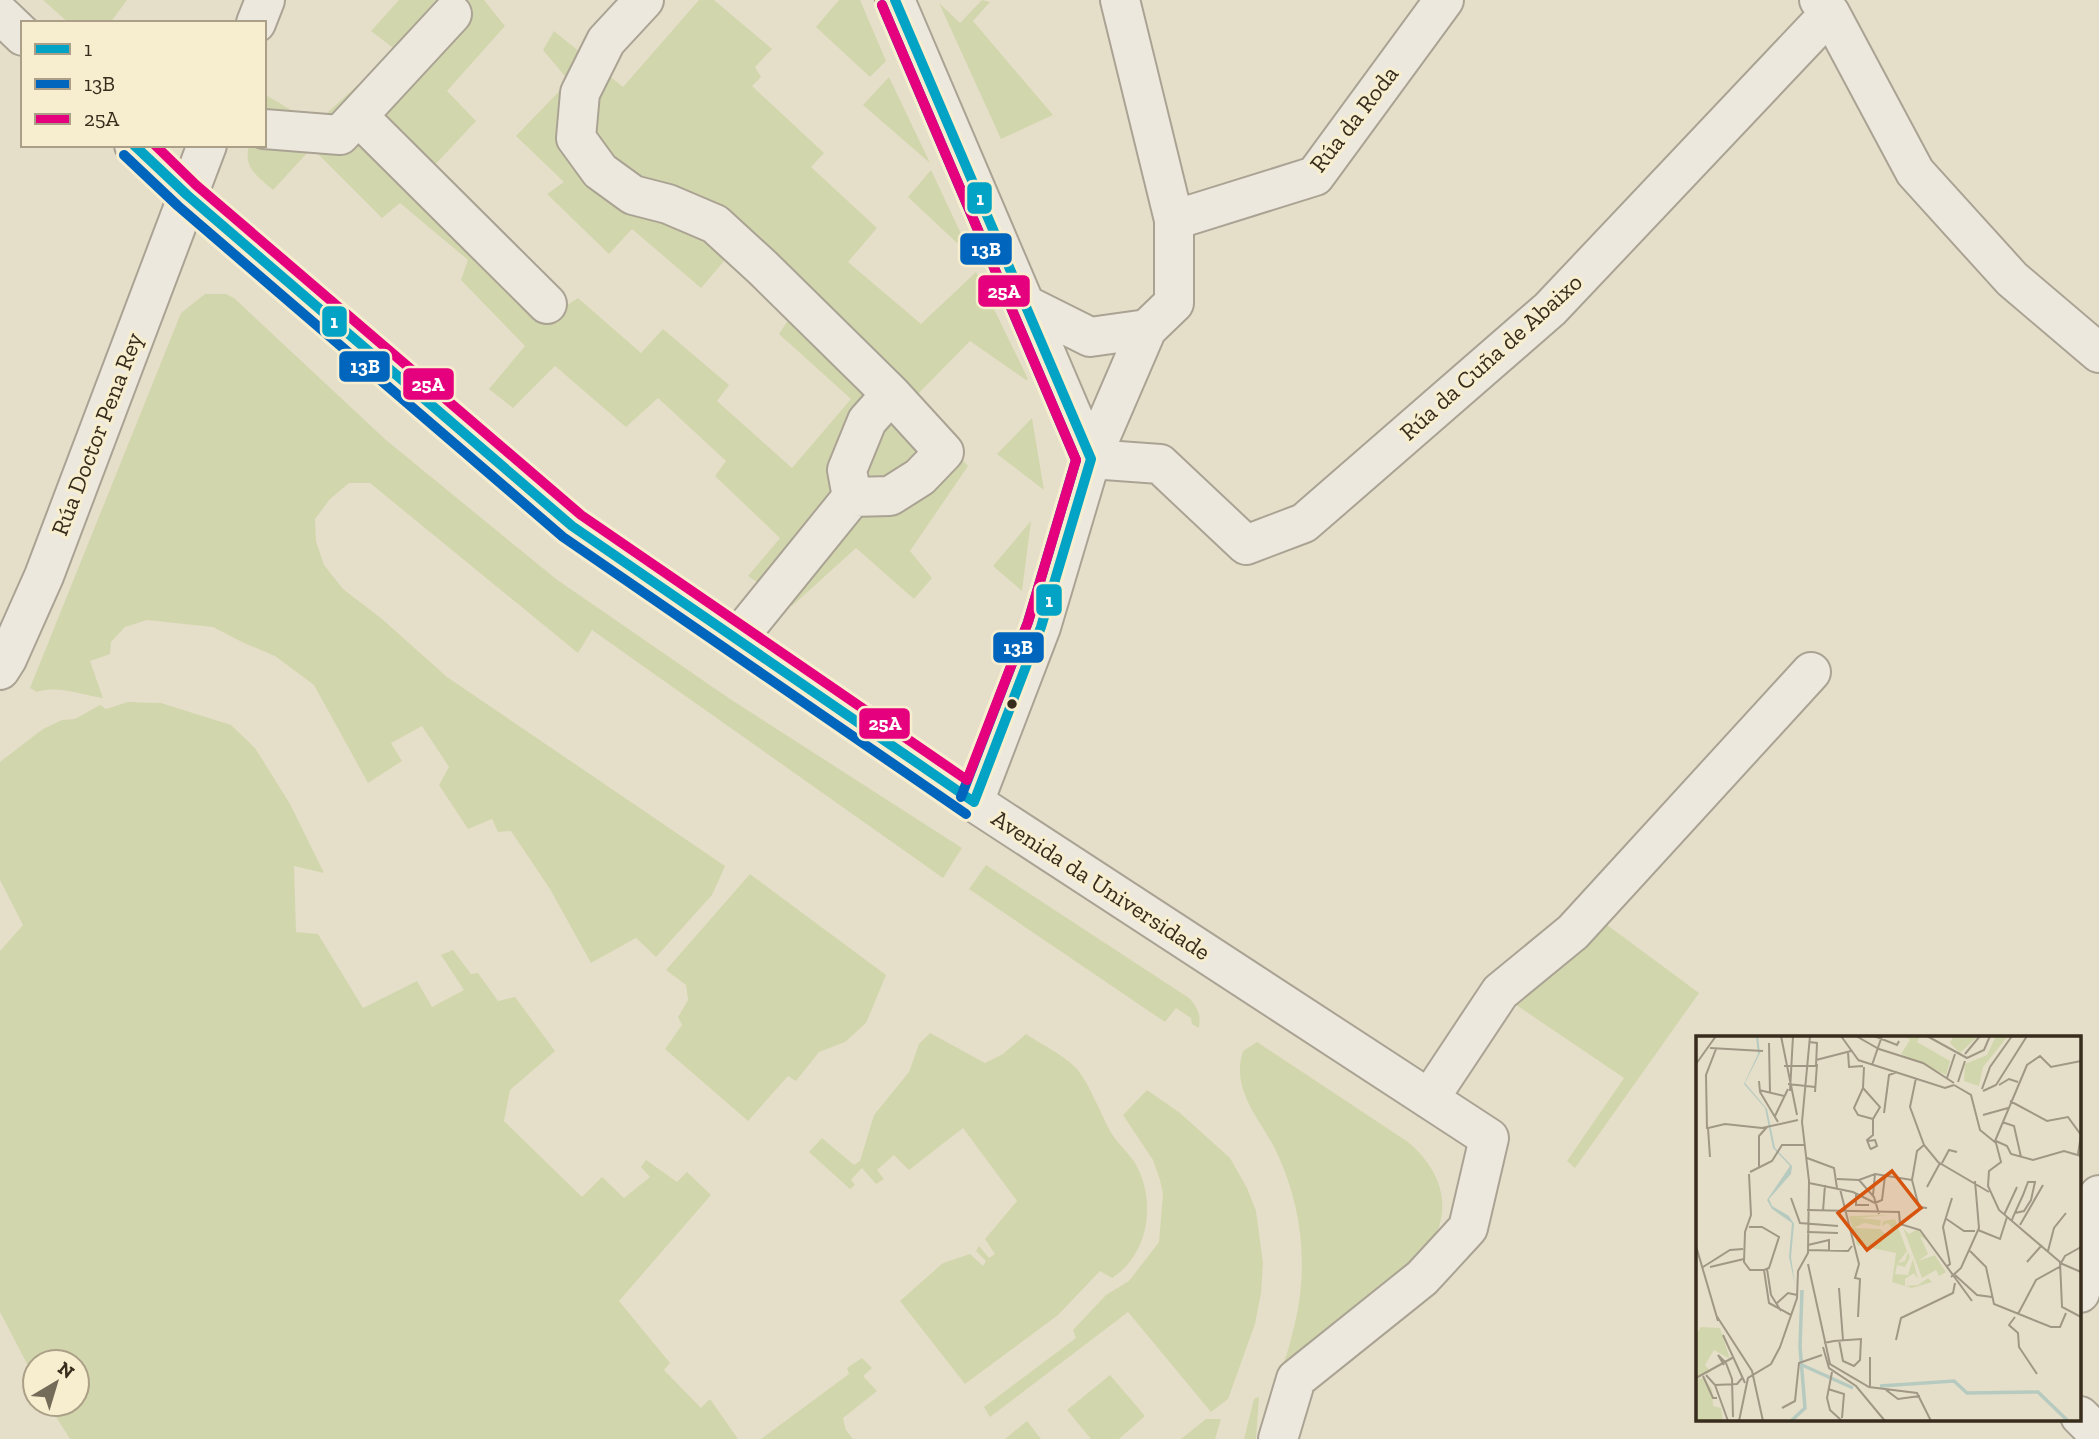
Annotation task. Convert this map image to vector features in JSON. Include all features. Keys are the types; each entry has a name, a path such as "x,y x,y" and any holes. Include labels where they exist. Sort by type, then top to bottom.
{"street":[{"path":"257,21 265,0"},
{"path":"644,0 606,41 580,93 576,138 600,171 633,195 668,204 715,224 764,268 891,394 944,452 920,477 890,496 852,497 737,639"},
{"path":"895,0 1091,459"},
{"path":"974,802 1041,627 1091,459 1147,329 1174,303 1174,220 1120,0"},
{"path":"1824,6 1915,172 2012,279 2099,353"},
{"name":"Rúa da Cuña de Abaixo","path":"1091,459 1160,464 1246,545 1304,523 1550,309 1824,6"},
{"name":"Rúa da Roda","path":"1174,220 1315,176 1438,7"},
{"path":"0,13 21,34"},
{"path":"266,129 340,135 452,13"},
{"path":"358,116 547,304"},
{"name":"Avenida da Universidade","path":"136,147 187,195 572,526 974,802 1489,1139 1468,1228 1422,1278 1296,1379 1278,1439"},
{"name":"Rúa Doctor Pena Rey","path":"0,670 44,576 206,147"},
{"path":"1026,306 1090,337 1147,329"},
{"path":"852,497 847,470 867,421 891,394"},
{"path":"1429,1099 1500,992 1573,932 1811,673"},
{"path":"2082,1283 2099,1195"},
{"path":"2082,1418 2099,1434"}],"green space":[{"path":"43,0 127,0 111,21 67,21"},
{"path":"399,0 484,0 505,26 447,91 476,121 431,169 549,317 578,298 641,353 663,329 729,385 717,401 792,468 851,399 779,334 790,317 725,260 701,288 632,229 609,254 547,194 564,182 516,136 569,81 543,50 554,31 623,87 699,0 714,0 772,49 755,67 761,77 752,86 824,153 811,167 877,228 848,262 921,324 976,272 1028,379 970,341 909,403 968,466 910,551 932,578 914,599 856,548 792,606 748,576 780,538 715,476 726,461 658,398 626,427 555,366 513,408 489,389 525,346 461,280 468,260 400,203 382,218 319,155 309,151 273,190 257,176 250,166 248,153 249,147 266,147 266,95 315,124 396,50 371,31"},
{"path":"839,0 860,0 886,61 870,77 816,27"},
{"path":"982,0 990,2 973,21 1053,115 1001,139 939,3 960,23"},
{"path":"889,77 930,163 863,105"},
{"path":"931,170 972,257 908,197"},
{"path":"205,294 226,294 234,298 386,440 556,579 730,699 962,848 943,878 592,630 578,653 370,483 349,483 330,499 315,519 316,541 324,565 343,589 382,619 447,677 725,866 712,895 656,957 636,938 591,963 550,889 511,831 498,832 492,819 468,829 439,785 449,767 422,726 391,743 402,761 368,783 314,685 275,656 213,627 147,620 125,627 111,642 110,654 90,661 103,698 61,690 37,692 30,688 181,313"},
{"path":"1032,418 1044,490 997,454"},
{"path":"1031,521 1022,591 993,566"},
{"path":"128,702 161,703 231,725 255,748 290,804 324,873 294,866 296,932 318,934 363,1008 417,981 432,1007 464,990 441,955 453,950 471,974 478,973 498,1001 515,997 555,1051 510,1090 504,1121 582,1197 602,1177 624,1198 650,1177 641,1167 646,1160 677,1182 687,1172 711,1195 619,1301 670,1363 664,1370 701,1408 710,1399 738,1439 70,1439 57,1418 91,1418 91,1348 21,1348 21,1352 0,1312 0,951 23,925 0,880 0,762 43,729 62,720 75,719 100,705 106,709"},
{"path":"986,865 1189,998 1198,1012 1199,1028 1192,1024 1191,1018 1176,1008 1165,1022 969,889"},
{"path":"750,874 886,975 866,1023 845,1042 819,1052 796,1081 788,1076 748,1121 665,1049 682,1025 678,1017 688,1000 686,985 666,970"},
{"path":"1599,919 1699,993 1575,1168 1567,1161 1624,1078 1503,996"},
{"path":"930,1033 985,1063 1003,1054 1026,1034 1064,1058 1080,1073 1112,1134 1135,1163 1146,1193 1146,1226 1134,1256 1125,1268 1112,1278 1100,1271 1058,1315 965,1384 900,1301 943,1263 970,1254 983,1266 986,1261 976,1251 979,1246 989,1258 995,1254 985,1239 1017,1201 963,1128 909,1170 894,1155 877,1170 884,1179 876,1184 862,1168 851,1180 855,1185 850,1189 809,1152 822,1138 854,1165 860,1161 874,1115 909,1072 919,1044"},
{"path":"1257,1042 1408,1142 1436,1177 1442,1203 1437,1231 1426,1251 1327,1332 1271,1383 1279,1372 1290,1342 1301,1289 1302,1266 1298,1220 1286,1175 1271,1141 1244,1093 1241,1080 1243,1051"},
{"path":"1147,1090 1180,1113 1230,1158 1256,1211 1263,1263 1261,1293 1255,1324 1228,1399 1211,1412 1128,1312 990,1417 984,1407 1076,1338 1073,1330 1106,1295 1129,1281 1159,1242 1163,1194 1160,1180 1153,1160 1123,1115"},
{"path":"862,1358 872,1368 863,1376 877,1391 843,1418 846,1430 853,1439 761,1439 849,1374 847,1368"},
{"path":"1110,1375 1145,1416 1119,1439 1091,1439 1067,1410"},
{"path":"1259,1397 1256,1439 1244,1439 1254,1399"},
{"path":"1206,1419 1221,1419 1215,1439 1181,1439"},
{"path":"1027,1421 1041,1439 1005,1439"}],"transit line":[{"name":"1","path":"895,0 1091,459 1041,627 974,802"},
{"name":"13B","path":"882,5 1076,460 1028,622 961,797"},
{"name":"25A","path":"157,147 196,185 581,515 967,780 1028,622 1076,460 882,5"},
{"name":"1","path":"136,147 187,195 572,526 974,802"},
{"name":"13B","path":"124,155 178,206 563,537 966,814"}]}
